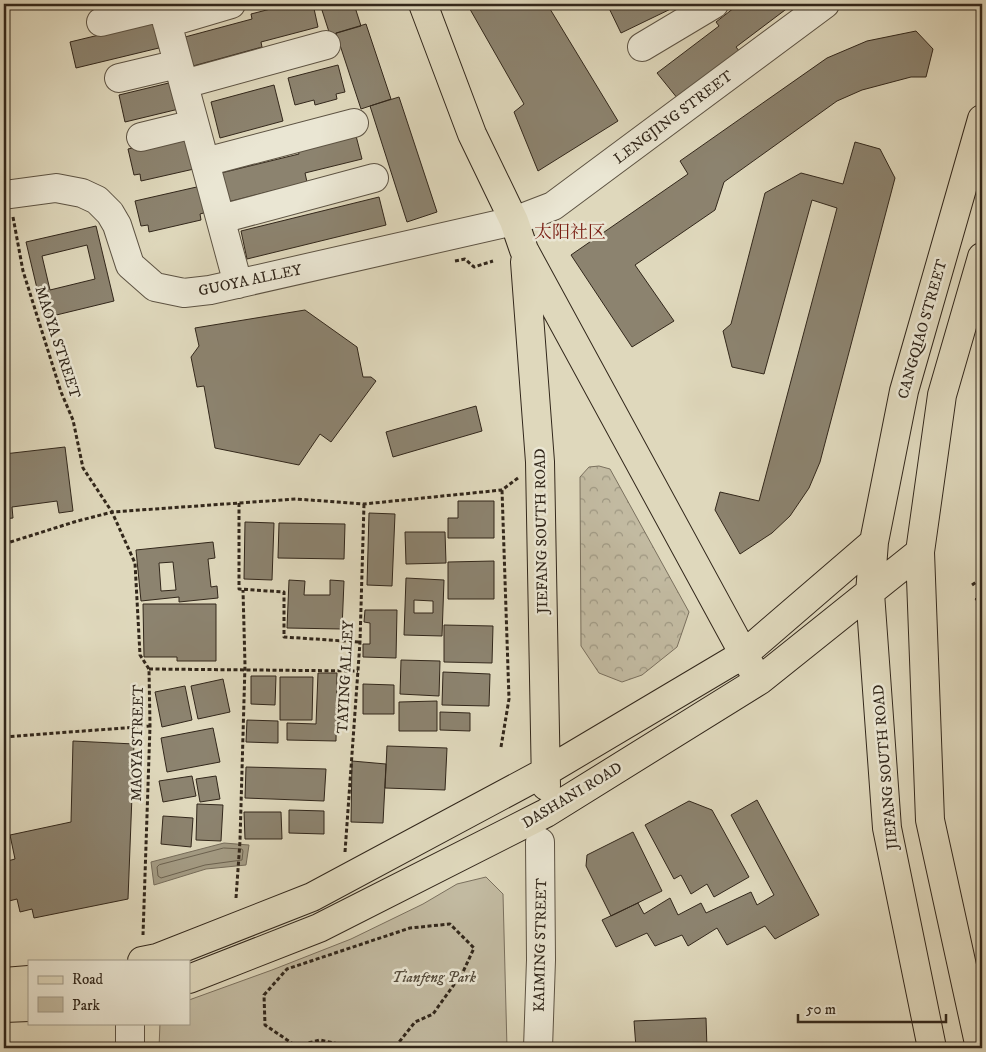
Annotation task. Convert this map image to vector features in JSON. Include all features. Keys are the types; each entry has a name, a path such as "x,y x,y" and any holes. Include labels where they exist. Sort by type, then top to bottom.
{"main road":[{"name":"JIEFANG SOUTH ROAD","path":"423,4 472,134 514,221 524,250 744,654 760,680"},
{"name":"CANGQIAO STREET","path":"874,542 904,391 982,119"},
{"name":"JIEFANG SOUTH ROAD","path":"524,250 540,462 547,771 546,813"},
{"path":"980,1048 930,820 920,552 942,395 982,256"},
{"name":"JIEFANG SOUTH ROAD","path":"874,542 870,593 887,828 932,1048"},
{"path":"149,953 312,897 547,771 744,654 874,542"},
{"name":"DASHANI ROAD","path":"190,979 319,928 546,813 760,680 920,552"},
{"path":"4,982 28,980"},
{"path":"4,1008 28,1007"}],"street":[{"path":"101,22 164,11 230,4"},
{"path":"642,47 714,4"},
{"name":"LENGJING STREET","path":"514,221 553,206 795,13 826,4"},
{"path":"164,11 238,284"},
{"path":"119,78 181,74 326,45"},
{"path":"205,162 354,123"},
{"path":"141,137 194,124"},
{"path":"221,219 374,178"},
{"name":"GUOYA ALLEY","path":"8,207 56,188 82,192 97,200 110,213 117,225 130,265 155,287 184,293 238,284 514,221"},
{"name":"KAIMING STREET","path":"538,1048 541,960 540,842"},
{"path":"130,1024 130,1048"}],"path":[{"name":"MAOYA STREET","path":"8,207 23,271 61,392 73,420 83,468 112,512 135,563 140,655 149,669 149,953"},
{"path":"4,544 112,512 296,499 364,504 502,490 540,462"},
{"path":"501,747 509,699 502,490"},
{"path":"239,503 239,589 284,592 284,637 360,642"},
{"name":"TAYING ALLEY","path":"345,852 360,642 364,504"},
{"path":"972,585 982,578"},
{"path":"236,898 240,841 244,671 243,590"},
{"path":"149,669 358,671"},
{"path":"4,737 150,726"},
{"path":"357,1048 320,1040 296,1046 265,1026 264,996 287,969 410,928 450,924 474,948 463,972 433,1014 415,1022 396,1046 387,1048"}],"green space":[{"path":"599,466 610,469 689,612 677,647 642,675 622,682 599,673 581,646 580,477 589,467"},
{"name":"Tianfeng Park","path":"486,877 503,894 507,1048 159,1048 160,1024 190,1024 190,1000 351,939 423,904 457,884"}],"water":[{"path":"224,843 249,845 246,865 206,869 154,885 151,862"}],"building":[{"path":"290,4 313,4 318,27 261,42 262,47 193,66 185,37 252,19 251,14"},
{"path":"320,4 354,4 361,26 330,35"},
{"path":"467,4 547,4 618,121 538,171 514,112 524,104"},
{"path":"607,4 681,4 621,33"},
{"path":"739,4 793,4 736,47 740,52 678,99 657,73 719,26 716,22"},
{"path":"157,21 163,47 76,68 70,42"},
{"path":"366,24 391,99 361,109 336,33"},
{"path":"916,31 933,49 926,77 911,77 862,90 837,101 724,182 715,210 635,265 674,321 632,347 571,255 688,174 680,161 827,58 867,41"},
{"path":"338,65 345,92 336,94 337,99 315,105 314,100 295,105 288,78"},
{"path":"177,81 183,108 125,122 119,95"},
{"path":"274,85 283,121 220,138 211,102"},
{"path":"399,97 437,212 407,222 370,106"},
{"path":"355,132 362,159 305,173 307,182 228,202 221,173 299,154 297,146"},
{"path":"193,134 194,169 141,181 140,174 134,175 128,149"},
{"path":"855,142 880,149 895,178 820,462 809,488 790,516 772,533 740,554 715,510 720,492 759,501 837,208 812,200 764,374 732,367 723,331 731,324 765,193 801,173 843,184"},
{"path":"201,186 207,212 200,214 201,220 149,232 148,225 141,226 135,201"},
{"path":"379,197 386,225 247,259 241,231"},
{"path":"96,226 114,301 44,318 26,242","holes":["87,245 95,279 50,290 42,256"]},
{"path":"305,310 357,347 363,377 371,377 376,381 331,442 320,434 299,465 215,448 204,386 197,387 191,357 199,346 195,328"},
{"path":"476,406 482,431 393,457 386,432"},
{"path":"65,447 73,511 59,513 57,501 12,507 13,518 4,519 4,454"},
{"path":"458,501 494,501 494,538 448,538 448,518 458,518"},
{"path":"369,513 395,514 392,586 367,585"},
{"path":"245,522 274,523 272,580 244,579"},
{"path":"279,523 345,524 344,559 278,558"},
{"path":"405,532 445,532 446,563 406,564"},
{"path":"213,542 215,558 208,559 211,587 217,586 218,598 179,602 179,597 141,601 136,550","holes":["173,562 176,590 161,591 159,563"]},
{"path":"494,561 494,599 448,599 448,562"},
{"path":"406,578 444,580 442,636 404,635","holes":["414,600 433,601 433,613 414,613"]},
{"path":"289,580 305,581 304,595 330,595 330,580 344,581 342,629 287,628"},
{"path":"982,592 982,608 975,599"},
{"path":"143,604 216,604 216,661 177,661 177,657 144,657"},
{"path":"365,610 397,610 396,658 363,657 363,644 370,644 370,623 364,622"},
{"path":"444,625 493,626 492,663 444,662"},
{"path":"401,660 440,661 439,696 400,694"},
{"path":"443,672 490,674 489,706 442,705"},
{"path":"318,673 337,673 336,741 287,740 287,723 316,724"},
{"path":"251,676 276,676 275,705 251,704"},
{"path":"280,677 313,677 312,720 280,720"},
{"path":"223,679 230,712 198,719 191,686"},
{"path":"363,684 394,685 394,714 363,714"},
{"path":"185,686 192,720 162,727 155,692"},
{"path":"437,701 437,731 399,731 399,702"},
{"path":"440,712 470,713 470,731 440,730"},
{"path":"247,720 278,721 278,743 246,742"},
{"path":"213,728 220,762 167,772 161,738"},
{"path":"73,741 134,744 128,899 34,918 32,909 20,912 17,899 9,901 4,880 4,862 15,859 10,835 71,822"},
{"path":"387,746 447,748 445,790 385,788"},
{"path":"352,761 386,764 383,823 351,822"},
{"path":"246,767 326,769 324,801 245,798"},
{"path":"192,776 196,796 163,802 159,781"},
{"path":"216,776 220,799 200,802 196,779"},
{"path":"757,800 819,915 775,939 765,926 727,945 717,928 688,946 682,935 655,946 647,933 616,947 602,920 638,903 644,914 670,898 678,915 701,903 706,913 751,892 757,905 774,895 731,815"},
{"path":"689,801 712,810 749,877 714,897 707,884 691,894 681,875 674,879 645,825"},
{"path":"197,804 223,805 221,841 196,840"},
{"path":"289,810 324,811 324,834 289,833"},
{"path":"244,812 281,812 282,839 245,839"},
{"path":"163,816 193,818 191,847 161,844"},
{"path":"633,832 662,891 611,916 586,866 587,855"},
{"path":"706,1018 707,1048 636,1048 634,1021"}],"district":[{"name":"太阳社区","path":"570,232"}]}
